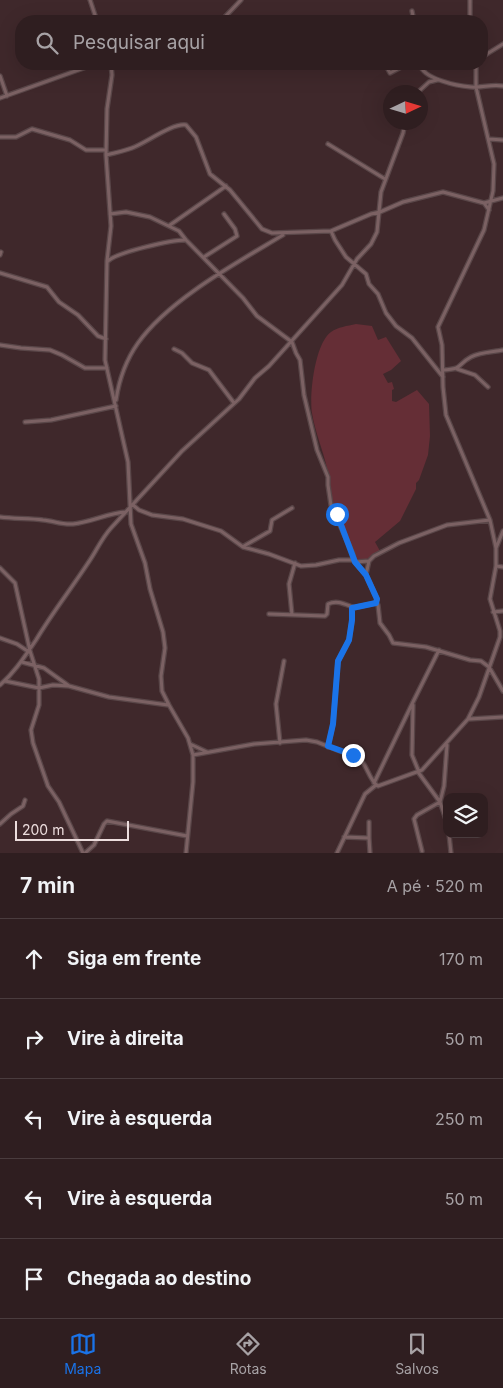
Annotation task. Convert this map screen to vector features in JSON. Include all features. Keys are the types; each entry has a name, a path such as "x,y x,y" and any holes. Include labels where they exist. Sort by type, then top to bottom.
{"street":[{"path":"90,0 95,15"},
{"path":"227,15 241,0"},
{"path":"470,0 470,15"},
{"path":"412,11 413,15"},
{"path":"488,53 503,44"},
{"path":"0,98 78,70"},
{"path":"112,70 107,109 106,150 111,226 108,261 107,368 128,462 132,506 131,524 145,563 150,589 163,632 164,648 161,684 164,696 190,744 193,755 192,792 186,853"},
{"path":"422,70 438,80 457,85 476,87 488,84 503,86"},
{"path":"193,755 254,744 306,740 317,742 360,759 364,762 375,784 382,786 418,772 431,762 468,719 479,697 500,634 490,598 496,566 496,548 490,520 446,415 442,344 438,324 484,230 490,210 495,177 489,139 476,87 476,70"},
{"path":"428,74 429,82"},
{"path":"0,76 7,96"},
{"path":"426,85 429,82 438,80"},
{"path":"106,155 134,147 182,124 186,125 196,137 210,174 226,186 262,229 276,234 331,231 403,202 443,192 484,203 503,198"},
{"path":"0,137 16,137 32,129 70,140 86,150 106,150"},
{"path":"0,685 22,662 59,604 89,562 102,538 150,484 182,451 234,403 255,378 292,342 342,285 354,264 375,237 378,229 381,192 404,130"},
{"path":"489,139 503,140"},
{"path":"328,144 385,178"},
{"path":"169,225 226,186"},
{"path":"484,203 490,210"},
{"path":"110,214 126,212 145,216 179,231 243,298 257,316 292,342 300,360 304,395 317,450 328,477 332,505 355,562 366,575 376,594 380,623 390,635 393,643 439,650 470,660 481,661 489,667 503,691"},
{"path":"204,257 237,236 235,229 224,214"},
{"path":"331,231 342,252 366,274 369,284 378,294 386,313 396,326 412,338 443,377"},
{"path":"116,404 125,368 141,339 184,298 285,233"},
{"path":"108,261 117,255 175,240 186,240"},
{"path":"0,273 46,287 59,302 78,315 98,336 106,339"},
{"path":"0,345 50,350 85,368 107,368"},
{"path":"174,349 182,353 192,363 209,370 234,403"},
{"path":"457,369 472,356 503,350"},
{"path":"443,370 457,369 475,375 488,387"},
{"path":"26,422 51,420 116,404"},
{"path":"132,506 152,515 183,519 221,531 243,546 308,567 346,559 355,562 369,561"},
{"path":"243,546 270,531 272,520 292,508"},
{"path":"0,517 44,520 63,524 94,520 110,513 127,512"},
{"path":"366,575 369,561 374,556 399,543 447,525 490,520"},
{"path":"496,548 503,531"},
{"path":"292,615 289,584 295,563"},
{"path":"496,566 503,566"},
{"path":"0,568 15,583 29,651 39,679 39,705 31,730 33,743 46,780 84,853 94,845 107,821 187,836"},
{"path":"269,614 326,615 328,604 331,602 343,603 353,607 376,603"},
{"path":"328,746 333,724 338,661 349,640 353,607"},
{"path":"493,612 503,611"},
{"path":"0,638 29,651"},
{"path":"337,853 365,794 375,784 439,650"},
{"path":"280,742 276,704 284,661"},
{"path":"22,662 34,664 48,670 69,686"},
{"path":"5,680 39,688 53,685 69,686 109,697 169,706"},
{"path":"413,702 412,755 418,772 440,802 443,811"},
{"path":"468,719 503,717"},
{"path":"190,744 207,752"},
{"path":"422,851 414,819 417,815 440,802 444,786 447,744"},
{"path":"0,824 23,806 26,800"},
{"path":"369,822 370,853"},
{"path":"344,837 369,838"},
{"path":"449,838 451,853"}],"shaded area":[{"path":"356,324 372,326 378,340 386,337 401,361 383,374 388,383 392,382 394,389 392,390 392,401 396,402 417,390 429,404 430,436 428,455 419,480 416,483 416,489 400,521 375,542 380,551 362,561 355,560 334,509 329,477 311,405 314,370 325,338 337,329"}],"route":[{"path":"337,514 355,562 366,575 377,599 376,603 352,608 349,640 338,661 333,724 328,746 353,755"}]}
